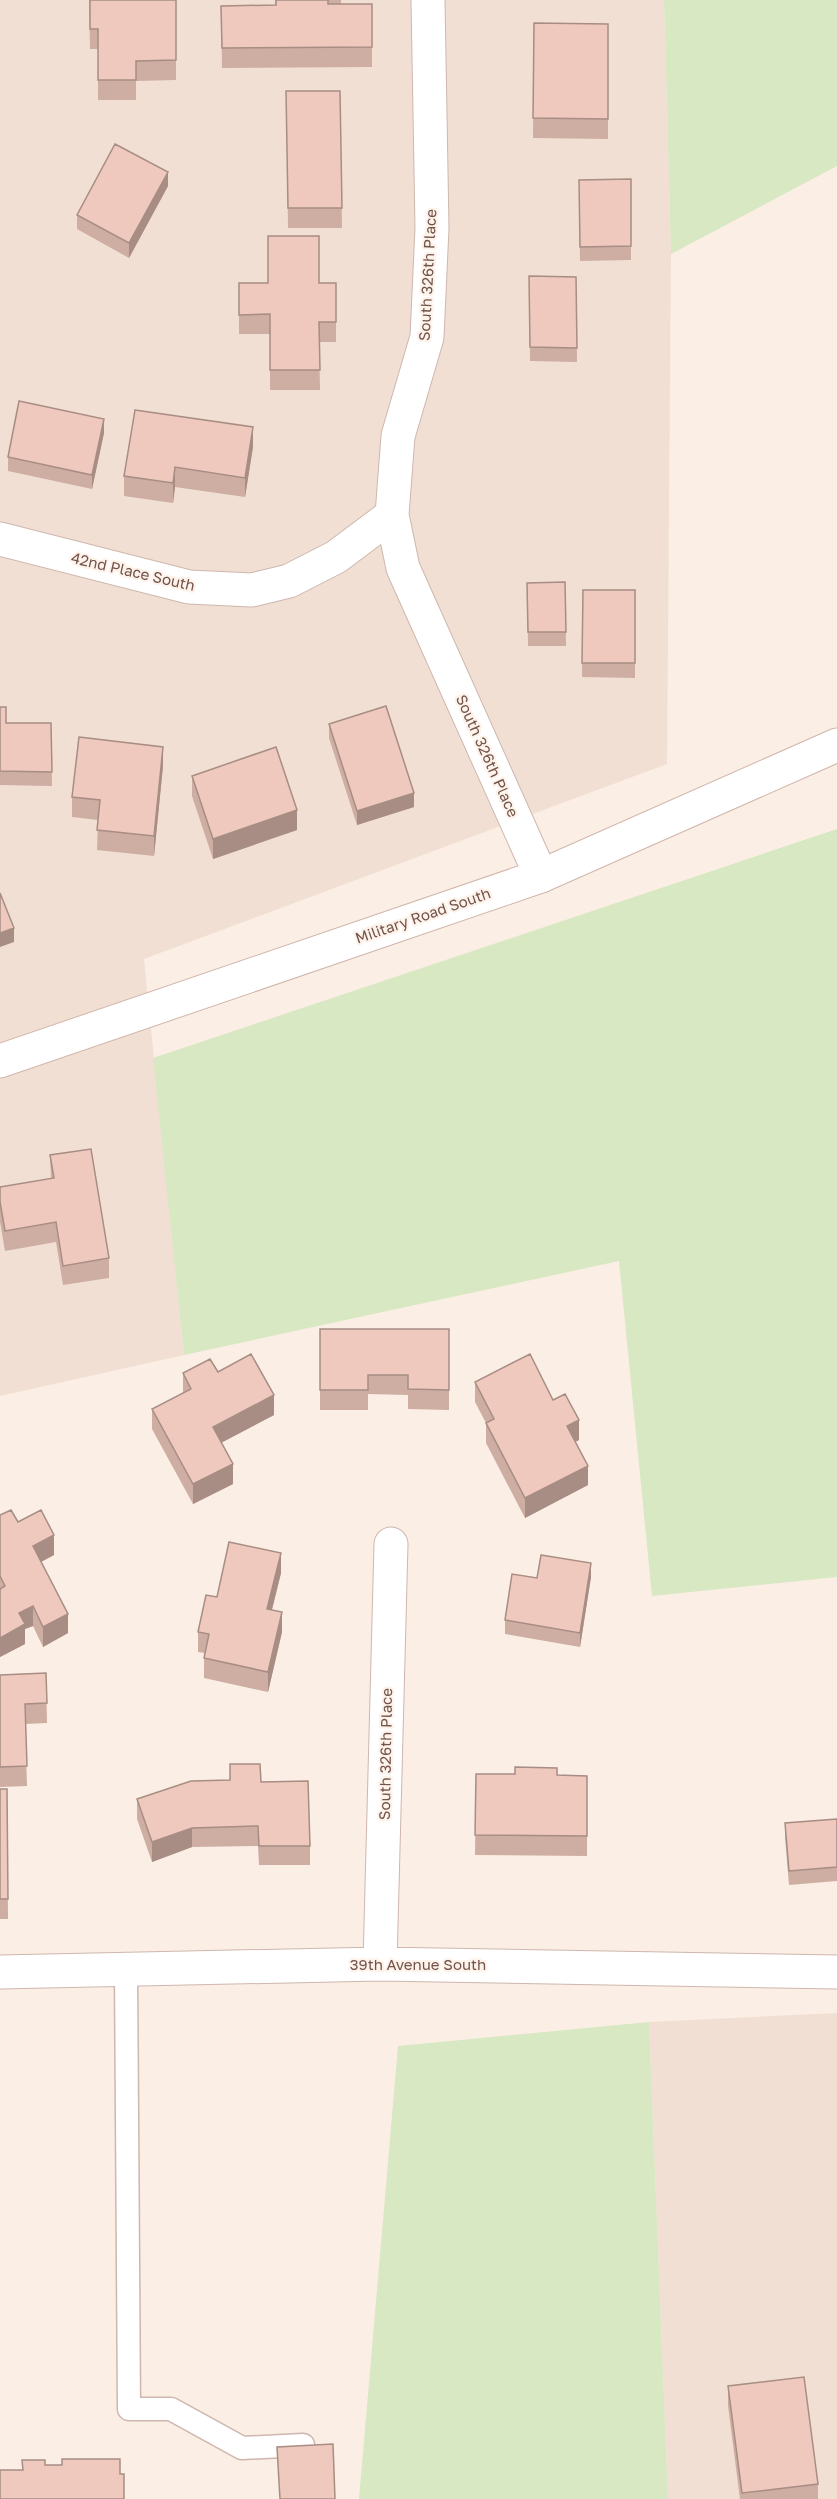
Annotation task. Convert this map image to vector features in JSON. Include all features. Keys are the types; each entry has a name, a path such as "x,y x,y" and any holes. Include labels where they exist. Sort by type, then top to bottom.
{"street":[{"name":"South 326th Place","path":"428,0 432,228 427,337 398,436 392,515 403,568 541,876"},
{"name":"42nd Place South","path":"0,539 189,587 252,590 289,581 336,557 392,515"},
{"name":"Military Road South","path":"0,1061 541,876 837,745"},
{"name":"South 326th Place","path":"380,1964 391,1544"},
{"name":"39th Avenue South","path":"0,1972 380,1964 837,1972"}],"lane":[{"path":"126,1970 129,2409 171,2409 242,2448 303,2445"}],"shaded area":[{"path":"0,0 664,0 671,254 667,764 144,959 184,1355 0,1396"},
{"path":"837,2013 837,2499 668,2499 649,2022"}],"green space":[{"path":"664,0 837,0 837,166 671,254"},
{"path":"837,829 837,1577 652,1596 619,1261 184,1355 153,1058"},
{"path":"649,2022 668,2499 359,2499 398,2046"}],"building":[{"path":"90,0 176,0 176,60 136,61 136,80 98,80 98,29 90,29"},
{"path":"276,0 328,0 328,4 372,4 372,47 222,48 221,6 276,5"},
{"path":"534,23 608,24 608,119 533,118"},
{"path":"286,91 340,91 342,208 288,208"},
{"path":"115,144 168,172 129,243 77,215"},
{"path":"631,179 631,246 580,247 579,180"},
{"path":"268,236 319,236 319,283 336,283 336,322 319,322 320,370 270,370 270,314 239,315 239,283 268,283"},
{"path":"529,276 576,277 577,348 530,347"},
{"path":"19,401 104,419 92,475 8,457"},
{"path":"135,410 253,427 245,478 175,467 173,483 124,476"},
{"path":"565,582 566,632 528,632 527,583"},
{"path":"583,590 635,590 635,663 582,663"},
{"path":"386,706 414,793 357,811 329,724"},
{"path":"0,707 6,707 6,723 51,723 52,772 0,771"},
{"path":"79,737 163,747 154,836 97,830 100,800 72,797"},
{"path":"276,747 297,810 213,839 192,776"},
{"path":"0,893 14,928 0,933"},
{"path":"91,1149 109,1258 63,1266 56,1222 5,1231 0,1187 54,1178 50,1155"},
{"path":"320,1329 449,1329 449,1390 408,1389 408,1375 368,1375 368,1390 320,1390"},
{"path":"251,1354 274,1395 213,1427 233,1464 193,1484 152,1409 191,1389 183,1373 210,1359 218,1372"},
{"path":"530,1354 553,1400 565,1394 579,1420 567,1426 588,1466 525,1498 486,1423 494,1419 475,1382"},
{"path":"11,1510 18,1522 41,1510 54,1535 33,1546 68,1614 43,1627 33,1606 19,1613 25,1624 0,1638 0,1589 5,1586 0,1576 0,1515"},
{"path":"229,1542 281,1553 267,1609 282,1612 268,1672 204,1658 209,1634 198,1632 206,1595 217,1597"},
{"path":"541,1555 591,1563 580,1633 505,1620 512,1574 537,1578"},
{"path":"46,1673 47,1703 25,1704 27,1766 0,1767 0,1675"},
{"path":"230,1764 260,1764 261,1782 308,1781 310,1846 259,1846 258,1826 192,1828 152,1842 137,1799 191,1781 230,1780"},
{"path":"515,1767 557,1768 557,1775 587,1776 587,1836 475,1835 476,1774 515,1774"},
{"path":"0,1789 7,1789 8,1899 0,1899"},
{"path":"837,1819 837,1867 789,1871 785,1823"},
{"path":"804,2377 818,2484 742,2493 728,2386"},
{"path":"333,2444 335,2499 280,2499 277,2447"},
{"path":"62,2459 120,2459 120,2474 124,2474 124,2499 0,2499 0,2470 23,2470 22,2460 45,2460 45,2465 62,2465"}]}
